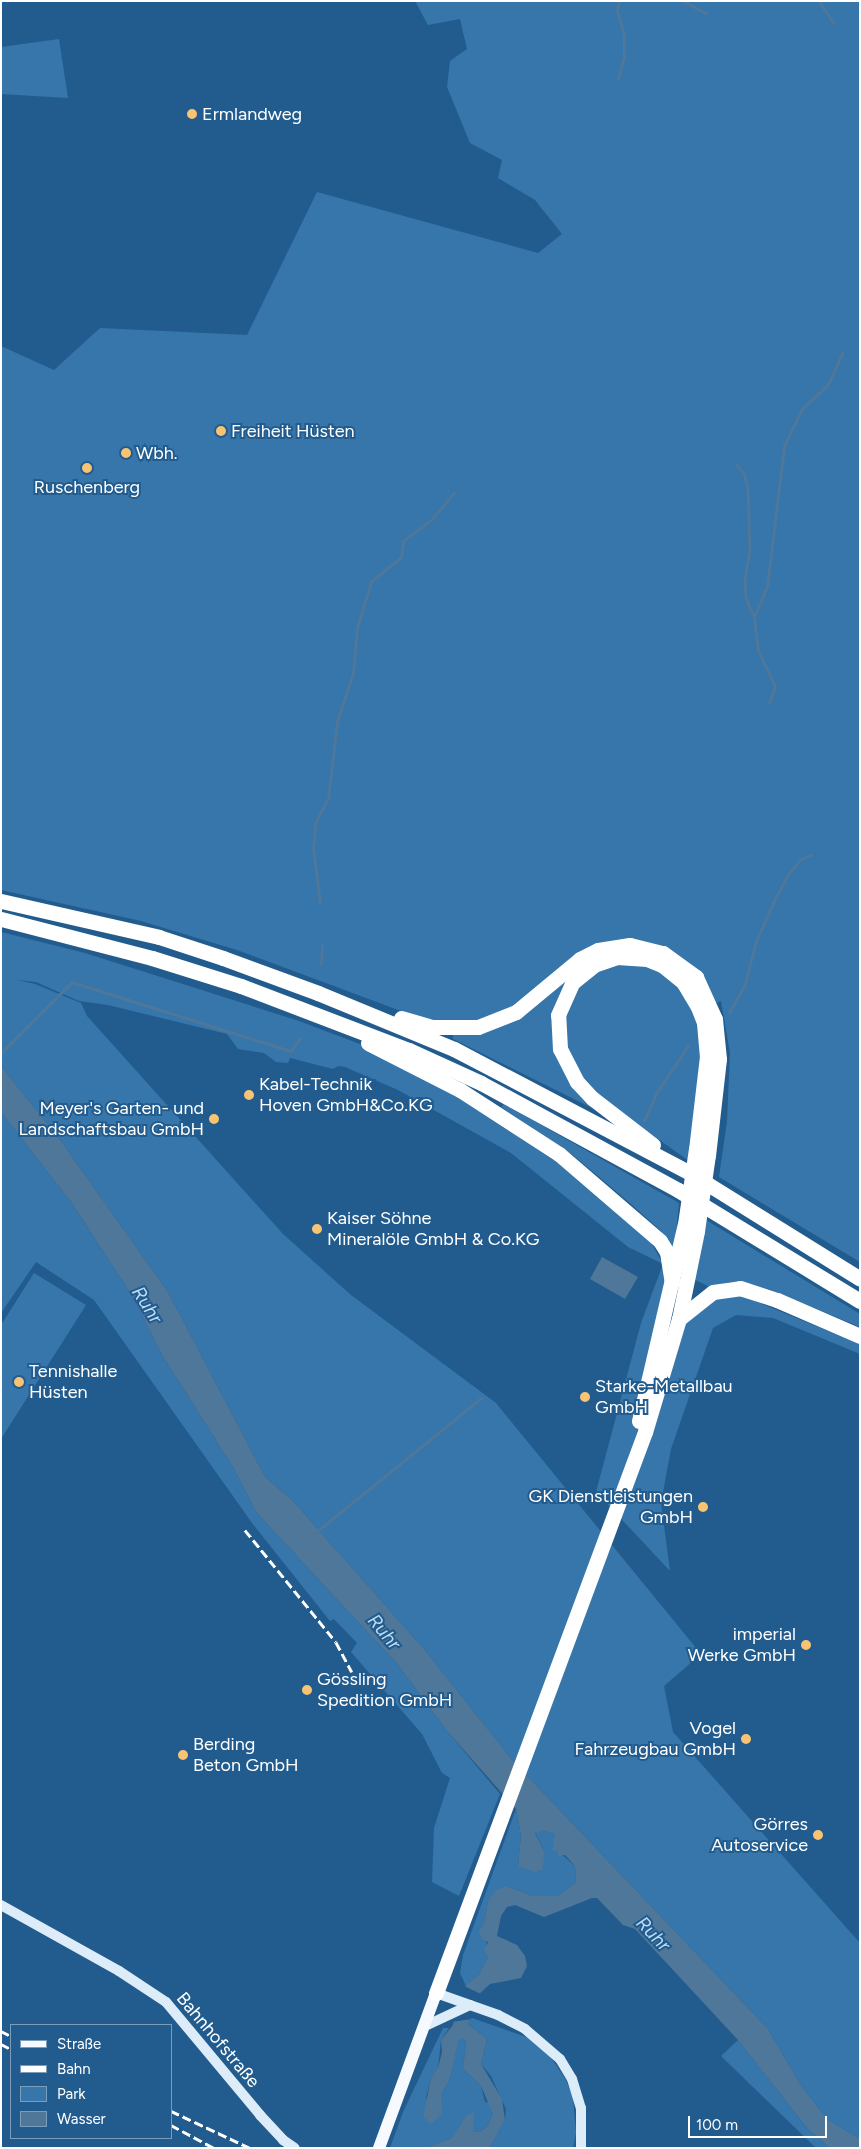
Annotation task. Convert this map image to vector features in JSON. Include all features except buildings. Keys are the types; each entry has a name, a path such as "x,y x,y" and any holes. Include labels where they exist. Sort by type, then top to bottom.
{"highway":[{"path":"1,901 159,938 318,993 454,1049 690,1173 860,1279"},
{"path":"1,919 152,958 313,1011 481,1083 678,1190 860,1301"},
{"path":"318,993 332,991 433,1027 478,1027 516,1012 580,959 598,950 630,945 658,950 676,960 696,977 715,1019 719,1060 702,1152 679,1319 646,1432 436,1993"},
{"path":"690,1173 592,1098 566,1064 557,1034 558,1015 572,983 594,965 617,957 648,958 674,973 692,995 704,1023 707,1056 702,1152"},
{"path":"313,1011 321,1022 460,1090 558,1154 660,1241 667,1252 672,1283"},
{"path":"622,1493 672,1283 691,1228"},
{"path":"679,1319 713,1292 740,1288 778,1300 860,1336"}],"main road":[{"path":"379,2148 436,1993"}],"street":[{"name":"Bahnhofstraße","path":"1,1905 119,1972 166,2002 260,2115 283,2140 295,2148"},
{"path":"436,1993 526,2029 560,2059 572,2079 581,2108 581,2148"},
{"path":"423,2027 470,2005"}],"green space":[{"path":"415,1 860,1 860,1262 719,1177 727,1121 730,1053 721,1001 695,1013 701,1046 689,1161 602,1099 592,1108 453,1039 452,1023 417,1017 237,950 141,921 1,890 1,346 54,370 100,328 247,335 317,192 538,253 562,234 535,200 498,178 502,160 470,143 447,87 450,61 467,49 460,19 428,25"},
{"path":"59,39 68,98 1,94 1,47"},
{"path":"1,932 85,953 299,1021 365,1046 449,1092 575,1174 647,1235 663,1264 628,1247 511,1153 398,1090 345,1067 338,1066 333,1069 290,1058 288,1063 276,1062 264,1053 238,1049 227,1034 108,1005 79,1001 36,982 17,980 35,984 81,1003 87,1016 283,1234 351,1295 496,1403 701,1654 664,1686 673,1732 860,1943 860,2139 827,2119 800,2084 768,2029 514,1762 423,1648 293,1501 265,1477 168,1292 61,1141 1,1066"},
{"path":"504,1104 679,1203 674,1253 661,1231 631,1204 574,1156 501,1107"},
{"path":"1,1112 71,1202 133,1297 162,1355 233,1467 256,1512 398,1665 447,1731 500,1794 459,1896 432,1882 434,1828 450,1778 442,1773 422,1734 351,1652 357,1643 334,1619 330,1621 252,1523 94,1300 36,1262 1,1313"},
{"path":"706,1220 860,1314 860,1327 769,1289 730,1282 710,1287 693,1279"},
{"path":"663,1264 666,1273 659,1317 687,1323 705,1305 721,1297 740,1295 860,1344 860,1354 773,1318 736,1315 713,1328 671,1449 661,1503 670,1571 596,1492 641,1323"},
{"name":"Tennishalle Hüsten","path":"34,1273 86,1305 1,1439 1,1325"},
{"path":"516,1809 521,1835 518,1866 545,1853 535,1832 544,1831 555,1834 558,1851 575,1866 576,1882 558,1896 533,1896 507,1886 488,1901 484,1923 488,1957 479,1974 466,1986 460,1973 463,1955"},
{"path":"469,2017 529,2038 548,2053 566,2080 573,2097 576,2133 573,2148 490,2148 505,2120 506,2109 491,2076 481,2064 487,2039 468,2024"},
{"path":"443,2028 449,2028 441,2040 438,2068 431,2078 426,2098 441,2114 441,2095 450,2079 459,2038 463,2037 466,2040 463,2069 481,2086 485,2102 490,2103 493,2114 488,2125 480,2132 473,2131 473,2113 452,2138 425,2148 390,2148 403,2112"},
{"path":"738,2040 807,2128 830,2148 816,2148 721,2056"}],"water":[{"name":"Ruhr","path":"1,1066 61,1141 168,1292 265,1477 293,1501 423,1648 514,1762 768,2029 800,2084 827,2119 860,2139 860,2148 830,2148 807,2128 738,2040 635,1929 623,1925 597,1898 592,1898 544,1917 515,1905 507,1907 501,1916 497,1936 517,1945 525,1956 527,1966 521,1978 490,1984 476,1997 468,2024 487,2039 481,2064 502,2099 505,2120 490,2148 425,2148 452,2138 467,2115 474,2112 473,2131 480,2132 488,2125 493,2114 481,2086 463,2069 466,2040 462,2038 459,2039 450,2079 441,2095 442,2114 431,2124 423,2117 431,2078 438,2068 442,2052 441,2040 453,2025 460,1991 479,1974 488,1957 484,1950 488,1942 482,1939 479,1931 484,1923 488,1901 496,1890 507,1886 533,1896 558,1896 576,1882 575,1866 565,1855 558,1856 558,1851 552,1850 555,1834 544,1831 535,1833 545,1853 542,1870 535,1872 518,1866 521,1835 516,1809 447,1731 398,1665 256,1512 233,1467 162,1355 133,1297 71,1202 1,1112"},
{"path":"602,1257 638,1277 625,1299 590,1279"}],"pier":[{"path":"462,1985 483,1995 478,1999 471,2019 452,2022 451,2006"}],"waterway":[{"path":"618,79 624,57 624,35 617,11 619,1"},
{"path":"684,1 706,13"},
{"path":"819,1 834,23"},
{"path":"769,703 775,687 758,651 754,617 767,587 784,446 802,409 828,385 843,352"},
{"path":"736,464 744,473 748,487 750,549 745,581 746,597 754,617"},
{"path":"320,904 313,848 315,823 328,799 337,722 353,673 357,628 371,582 401,557 403,541 432,519 454,493"},
{"path":"729,1013 745,984 756,941 776,897 788,874 800,860 811,855"},
{"path":"321,964 322,946"},
{"path":"1,1053 72,982 291,1051 300,1038"},
{"path":"644,1121 657,1092 688,1046"},
{"path":"315,1533 481,1398"}],"railway":[{"path":"245,1530 336,1642 352,1672"},
{"path":"1,2031 10,2036"},
{"path":"1,2044 10,2048"},
{"path":"172,2111 250,2148"},
{"path":"172,2126 214,2148"}],"place":[{"name":"Ermlandweg","path":"192,114"},
{"name":"Freiheit Hüsten","path":"221,431"},
{"name":"Wbh.","path":"126,453"},
{"name":"Ruschenberg","path":"87,468"},
{"name":"Kabel-Technik Hoven GmbH&Co.KG","path":"249,1095"},
{"name":"Meyer's Garten- und Landschaftsbau GmbH","path":"214,1119"},
{"name":"Kaiser Söhne Mineralöle GmbH & Co.KG","path":"317,1229"},
{"name":"Tennishalle Hüsten","path":"19,1382"},
{"name":"Starke-Metallbau GmbH","path":"585,1397"},
{"name":"GK Dienstleistungen GmbH","path":"703,1507"},
{"name":"imperial Werke GmbH","path":"806,1645"},
{"name":"Gössling Spedition GmbH","path":"307,1690"},
{"name":"Vogel Fahrzeugbau GmbH","path":"746,1739"},
{"name":"Berding Beton GmbH","path":"183,1755"},
{"name":"Görres Autoservice","path":"818,1835"}]}
